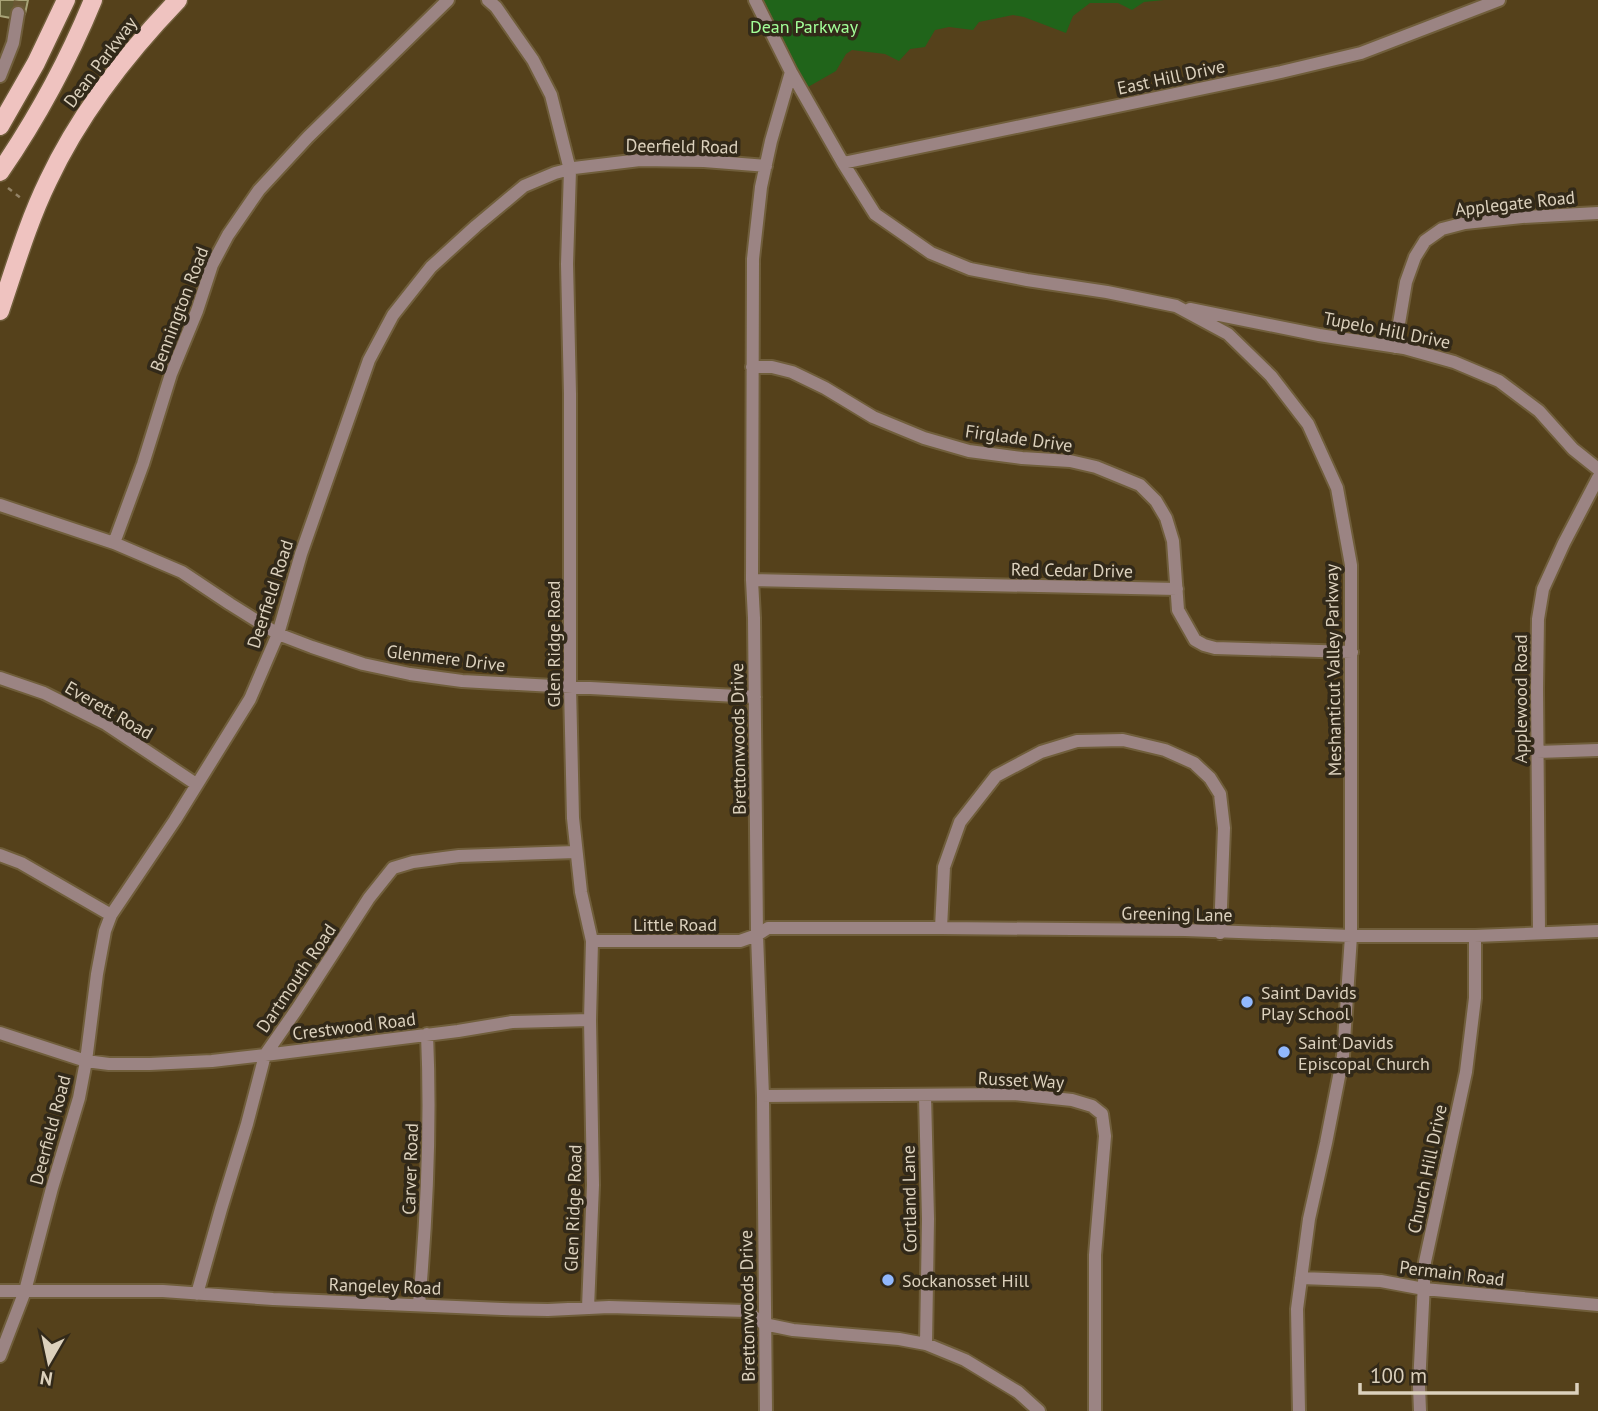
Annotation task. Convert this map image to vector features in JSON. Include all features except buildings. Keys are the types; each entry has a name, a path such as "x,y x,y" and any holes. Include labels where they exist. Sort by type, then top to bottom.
{"main road":[{"path":"0,126 36,63 66,0"},
{"path":"0,172 47,96 93,0"},
{"name":"Dean Parkway","path":"0,311 36,209 61,154 119,66 178,0"}],"street":[{"name":"Bennington Road","path":"114,543 143,464 171,374 197,311 212,265 228,235 259,190 308,137 447,0"},
{"name":"Glen Ridge Road","path":"488,0 496,7 533,60 551,94 570,170 567,264 573,818 581,892 592,941 590,1020 593,1185 588,1308"},
{"name":"Meshanticut Valley Parkway","path":"755,0 790,72 875,214 931,253 970,269 1175,306 1228,334 1270,376 1308,424 1337,488 1351,565 1351,936 1343,1056 1309,1219 1297,1309 1299,1411"},
{"name":"East Hill Drive","path":"843,163 1361,53 1499,0"},
{"path":"0,76 13,43 18,13"},
{"name":"Brettonwoods Drive","path":"766,1411 763,1096 757,935 752,580 753,259 761,187 790,72"},
{"name":"Deerfield Road","path":"0,1356 24,1292 79,1098 97,974 105,931 111,915 175,820 250,699 278,634 301,554 369,360 393,315 431,267 476,226 524,186 555,173 640,160 766,166"},
{"name":"Applegate Road","path":"1395,347 1406,282 1415,257 1425,241 1442,229 1465,223 1598,213"},
{"name":"Tupelo Hill Drive","path":"1175,306 1319,335 1395,347 1454,362 1499,381 1539,411 1573,449 1598,468"},
{"name":"Firglade Drive","path":"752,367 772,367 792,372 873,417 924,438 970,451 1070,461 1096,467 1140,485 1156,501 1166,519 1173,541 1177,589"},
{"name":"Applewood Road","path":"1539,932 1538,620 1543,589 1598,478"},
{"name":"Glenmere Drive","path":"0,505 114,543 182,572 278,634 363,664 462,681 754,697"},
{"name":"Red Cedar Drive","path":"752,580 1177,589"},
{"path":"1177,589 1178,610 1184,623 1195,640 1205,645 1250,650 1352,652"},
{"name":"Everett Road","path":"0,678 44,694 106,724 196,784"},
{"path":"941,928 944,867 960,822 996,776 1041,752 1077,741 1124,740 1165,750 1194,763 1210,778 1220,794 1224,828 1220,933"},
{"path":"1537,752 1598,750"},
{"name":"Dartmouth Road","path":"197,1294 265,1055 369,898 393,868 413,862 460,856 576,852"},
{"path":"0,855 21,863 111,915"},
{"name":"Greening Lane","path":"757,935 768,928 1185,930 1351,936 1475,936 1598,931"},
{"name":"Little Road","path":"592,941 740,941 757,935"},
{"name":"Church Hill Drive","path":"1420,1411 1425,1262 1466,1072 1475,999 1475,936"},
{"name":"Crestwood Road","path":"0,1032 86,1061 150,1064 265,1055 458,1031 512,1021 590,1020"},
{"name":"Carver Road","path":"419,1304 428,1179 427,1034"},
{"name":"Russet Way","path":"763,1096 1014,1094 1072,1100 1092,1105 1102,1114 1105,1136 1095,1255 1096,1411"},
{"name":"Cortland Lane","path":"925,1095 928,1219 926,1345"},
{"name":"Permain Road","path":"1301,1278 1381,1281 1423,1289 1598,1305"},
{"name":"Rangeley Road","path":"0,1291 163,1291 274,1299 502,1309 677,1307 746,1311 764,1324 793,1330 899,1339 926,1345 965,1360 1017,1392 1039,1411"}],"green space":[{"name":"Dean Parkway","path":"754,0 1164,0 1144,2 1132,10 1118,3 1090,3 1073,16 1066,33 1013,15 979,22 973,30 949,27 935,30 925,47 910,49 899,61 885,54 852,50 846,54 836,71 801,91"}],"tunnel":[{"path":"18,13 20,0"}],"place":[{"name":"Saint Davids Play School","path":"1247,1002"},
{"name":"Saint Davids Episcopal Church","path":"1284,1052"},
{"name":"Sockanosset Hill","path":"888,1280"}]}
